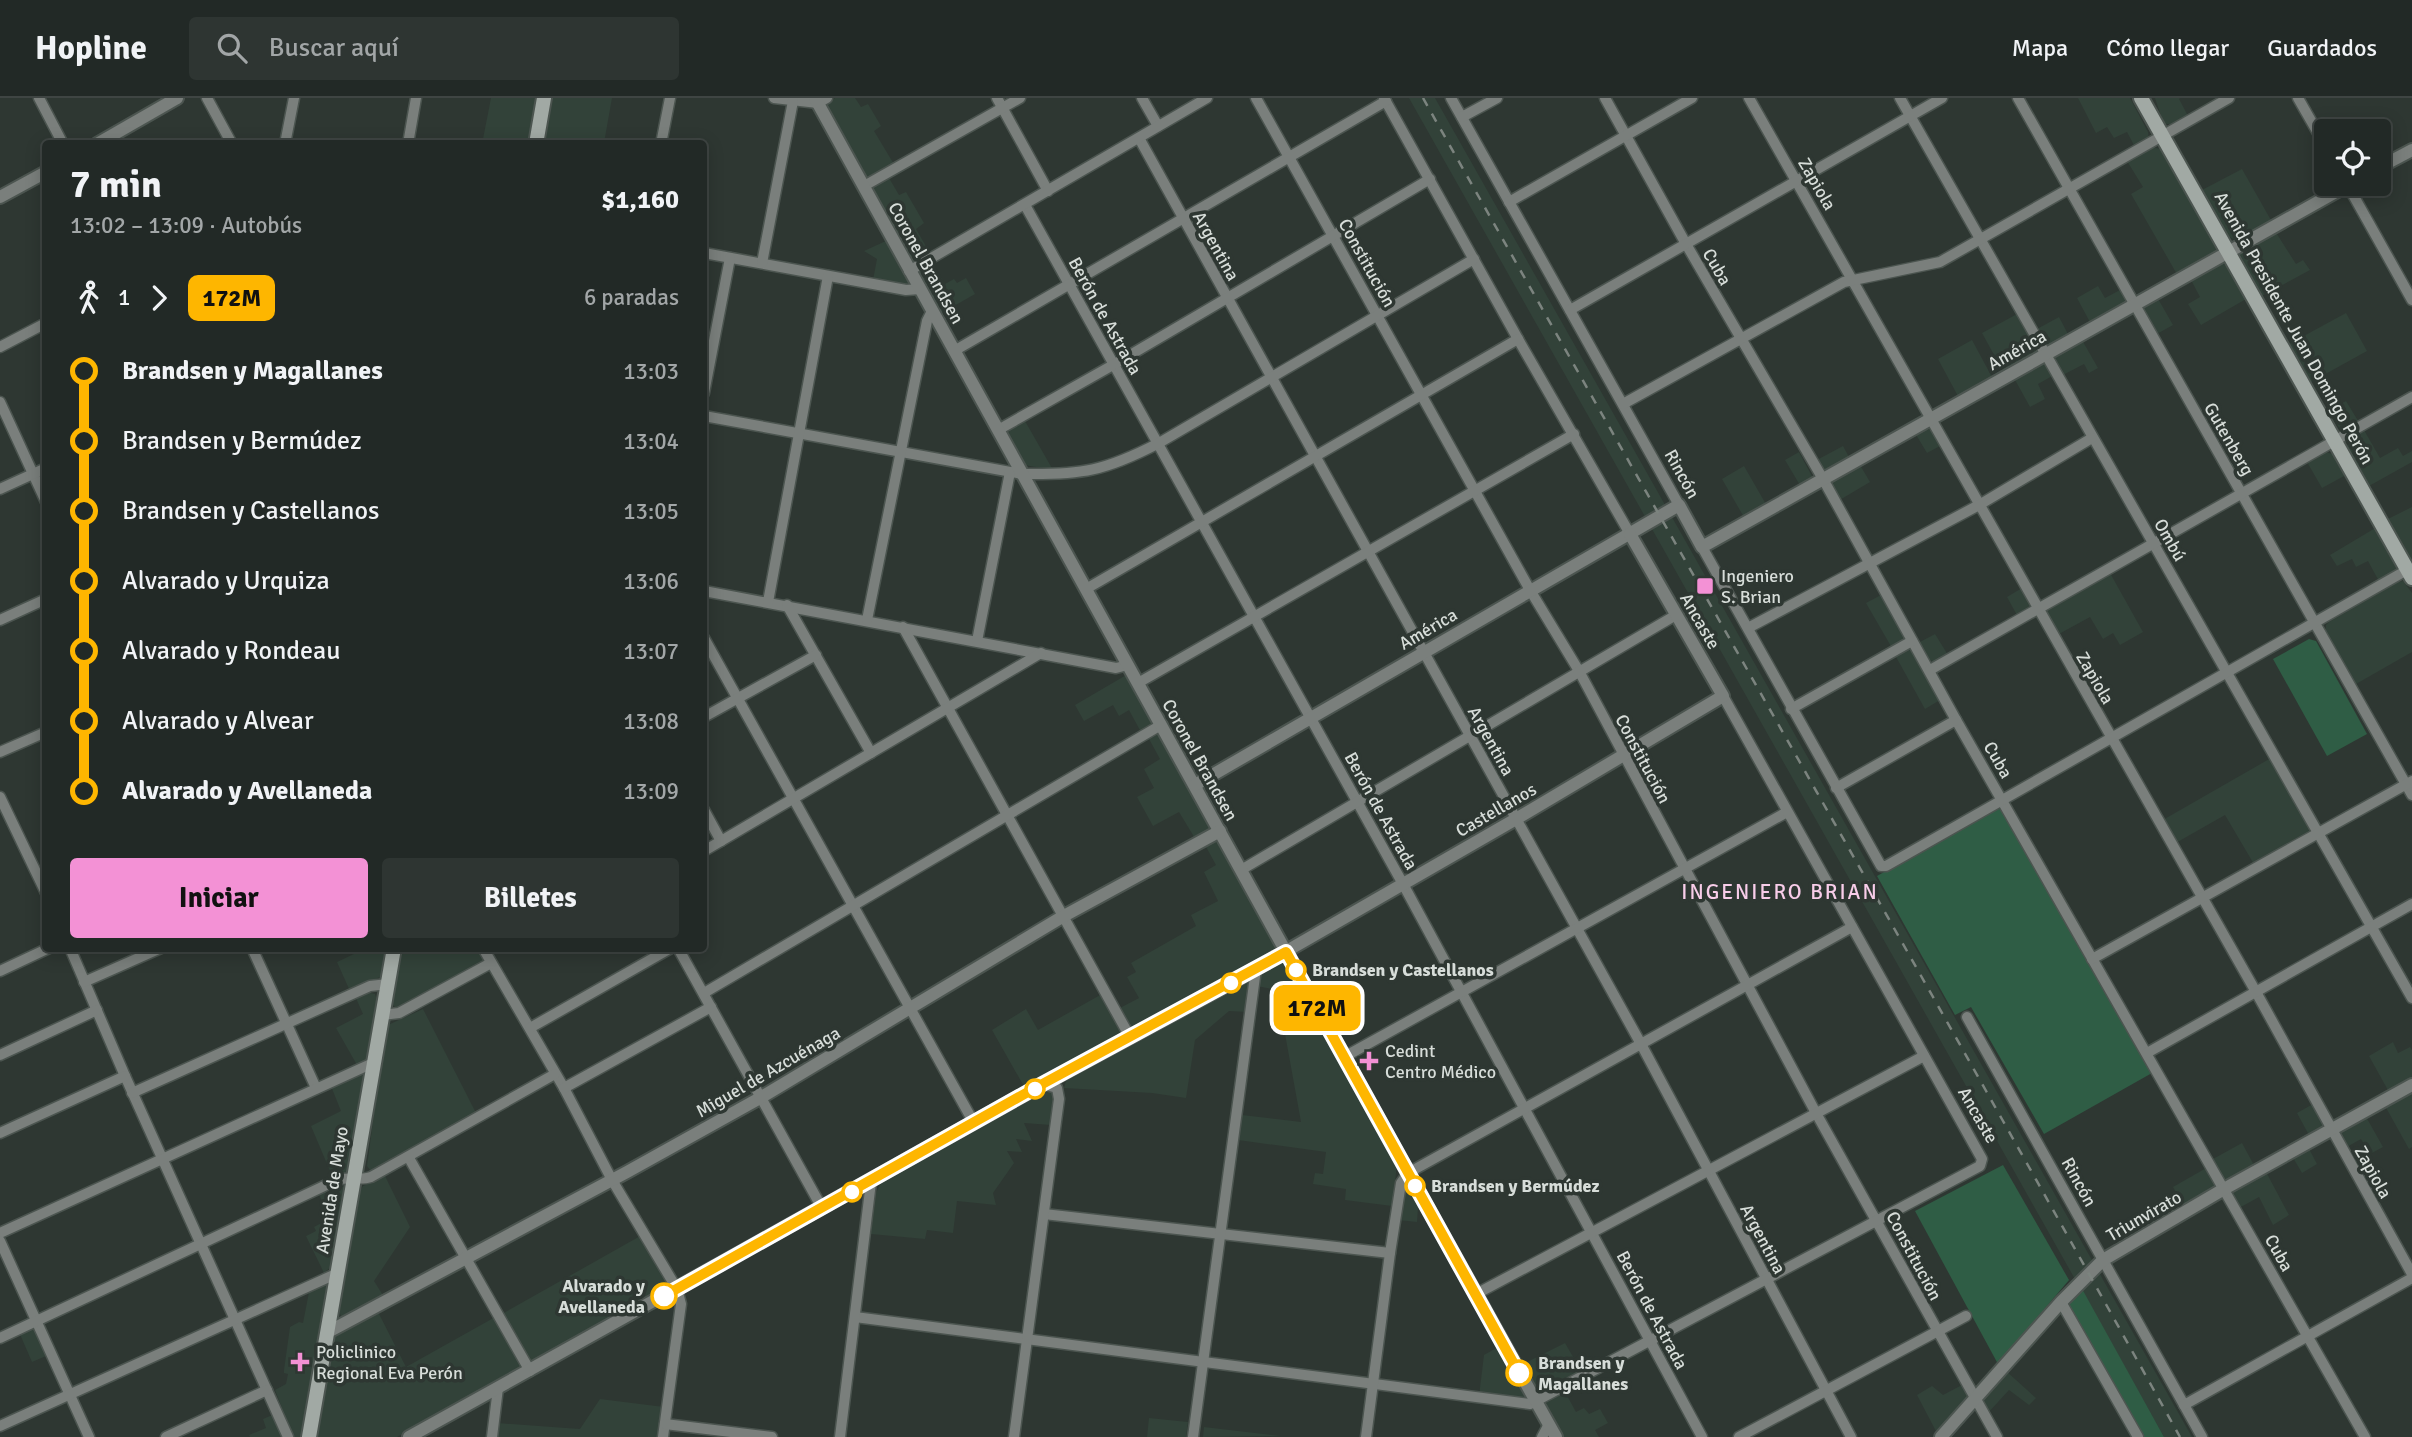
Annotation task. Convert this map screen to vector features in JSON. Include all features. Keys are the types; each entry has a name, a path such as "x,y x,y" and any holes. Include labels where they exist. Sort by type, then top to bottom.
{"main road":[{"path":"537,140 544,98"},
{"name":"Avenida Presidente Juan Domingo Perón","path":"2141,98 2410,574"},
{"name":"Avenida de Mayo","path":"309,1437 393,952"}],"street":[{"path":"39,98 61,140"},
{"path":"104,140 177,98"},
{"path":"207,98 230,140"},
{"path":"286,140 293,98"},
{"path":"409,140 416,98"},
{"path":"662,140 670,98"},
{"path":"774,98 793,101 820,100"},
{"path":"997,98 1048,191"},
{"path":"863,187 1020,98"},
{"path":"1142,98 1158,126"},
{"path":"909,271 1207,98"},
{"name":"Constitución","path":"1256,98 1335,235 1530,590 1579,671 1816,1113 1997,1437"},
{"name":"Rincón","path":"1451,98 1881,866 1886,866 2003,799"},
{"path":"1462,117 1497,98"},
{"name":"Cuba","path":"1605,98 2365,1437"},
{"path":"1509,202 1692,98"},
{"name":"Zapiola","path":"1749,98 2256,992 2412,1276"},
{"name":"Ombú","path":"1900,98 2412,998"},
{"path":"1570,310 1942,98"},
{"name":"Gutenberg","path":"2018,98 2315,624 2409,783 2412,795"},
{"path":"1623,404 1843,282 1934,264 2229,98"},
{"path":"2298,98 2314,126"},
{"path":"954,351 1385,99"},
{"name":"Ancaste","path":"1385,99 1983,1162 1878,1221"},
{"name":"Coronel Brandsen","path":"820,100 863,187 998,430 1016,473 1086,589 1556,1437"},
{"path":"761,264 793,101"},
{"name":"Argentina","path":"1139,138 1641,1044 1851,1437"},
{"path":"2391,161 2412,150"},
{"path":"0,197 42,174"},
{"path":"998,430 1430,178"},
{"name":"América","path":"1702,547 2326,196"},
{"path":"2355,196 2412,300"},
{"name":"Berón de Astrada","path":"1026,205 1357,800 1702,1437"},
{"path":"707,254 906,290 920,289"},
{"path":"707,377 730,258"},
{"path":"707,417 1016,473 1060,474 1093,471 1125,461 1159,443 1474,259"},
{"path":"768,602 828,276"},
{"path":"867,620 927,321 932,311"},
{"path":"0,347 42,325"},
{"path":"1086,589 1422,397 1518,339"},
{"path":"1930,670 2412,397"},
{"path":"0,402 42,494"},
{"path":"1138,683 1574,434"},
{"path":"1748,628 1979,505 2092,438"},
{"path":"0,489 42,470"},
{"path":"977,641 1016,473"},
{"name":"América","path":"1195,785 1679,505"},
{"path":"2003,799 2315,624 2410,574"},
{"path":"707,592 1116,668 1128,665"},
{"path":"0,620 42,601"},
{"path":"787,605 871,752"},
{"path":"1241,870 1676,615"},
{"path":"902,627 1130,1037"},
{"path":"1791,709 1912,641"},
{"path":"707,643 974,1123"},
{"path":"707,849 1041,653"},
{"path":"707,716 816,655"},
{"name":"Castellanos","path":"409,1437 1043,1084 1256,969 1723,696"},
{"path":"1836,789 1956,720"},
{"path":"704,993 1161,725"},
{"path":"0,752 42,734"},
{"path":"2092,959 2409,783"},
{"path":"0,797 41,872"},
{"path":"1344,1057 1787,812"},
{"path":"707,815 721,841"},
{"path":"0,825 11,820"},
{"name":"Miguel de Azcuénaga","path":"328,1332 760,1098 1062,918 1220,831"},
{"path":"2147,1053 2412,904"},
{"path":"1366,1437 1401,1183 1408,1173 1853,927"},
{"path":"0,971 42,951"},
{"path":"72,952 132,1093 288,1437"},
{"path":"85,982 152,952"},
{"path":"254,952 316,1088"},
{"path":"485,952 564,1088 612,1180 677,1289 681,1304 663,1437"},
{"path":"530,1028 664,952"},
{"path":"680,952 822,1208"},
{"path":"382,1015 399,1013 491,963"},
{"path":"1194,1437 1256,969"},
{"path":"132,1093 370,986 388,984"},
{"path":"564,1088 711,1007"},
{"path":"0,1055 97,1010"},
{"name":"Rincón","path":"1967,1017 2202,1437"},
{"path":"1476,1294 1924,1056"},
{"path":"0,1233 373,1063"},
{"path":"0,1338 337,1180 365,1180 372,1177 555,1074"},
{"path":"0,1133 125,1076"},
{"path":"1014,1437 1059,1099 1057,1088 1043,1084"},
{"name":"Triunvirato","path":"1941,1437 2061,1302 2103,1260 2224,1189 2412,1085"},
{"path":"409,1158 530,1371"},
{"path":"840,1437 871,1182"},
{"path":"1044,1214 1390,1253"},
{"path":"855,1317 1373,1382 1522,1404 1536,1402 1878,1221"},
{"path":"0,1241 89,1437"},
{"path":"0,1426 338,1273"},
{"path":"2184,1405 2412,1276"},
{"path":"2061,1302 2138,1437"},
{"path":"1738,1437 1966,1316"},
{"path":"492,1437 498,1388"},
{"path":"166,1437 267,1390"},
{"path":"665,1424 772,1437"},
{"path":"1542,1437 1549,1424"}],"shaded area":[{"path":"491,98 537,98 530,140 483,140"},
{"path":"553,98 612,98 605,140 546,140"},
{"path":"835,98 855,98 861,107 868,104 881,126 874,131 895,166 872,179 866,179 826,106"},
{"path":"1409,98 1435,98 2192,1437 2164,1437"},
{"path":"2078,98 2130,98 2149,139 2135,147 2127,132 2114,138 2107,127 2096,133"},
{"path":"2155,98 2180,98 2188,116 2174,124 2163,122"},
{"path":"2151,147 2161,149 2217,248 2214,255 2178,276 2131,194 2143,187 2127,161"},
{"path":"2242,169 2272,222 2237,241 2228,236 2202,190"},
{"path":"889,178 899,195 906,192 924,223 916,229 931,255 915,263 909,261 872,191 874,186"},
{"path":"2275,231 2296,264 2303,260 2310,270 2262,296 2240,253"},
{"path":"888,240 910,281 907,286 873,280 877,259 864,251"},
{"path":"932,263 945,284 954,279 957,283 966,278 975,294 940,314 918,272"},
{"path":"2220,263 2226,265 2246,299 2201,325 2188,304 2200,297 2190,278"},
{"path":"2098,286 2105,298 2120,290 2126,300 2124,305 2091,324 2077,298"},
{"path":"2157,297 2173,325 2155,335 2143,313 2143,307"},
{"path":"2019,313 2040,351 2004,373 1982,333"},
{"path":"2346,313 2367,351 2311,382 2289,344"},
{"path":"2059,317 2069,336 2050,345 2037,329"},
{"path":"1972,340 1993,379 1959,398 1938,359"},
{"path":"2082,340 2098,368 2089,373 2084,364 2063,375 2056,363 2056,356"},
{"path":"2041,363 2048,365 2054,375 2038,384 2045,399 2030,407 2014,378"},
{"path":"2346,401 2360,424 2342,432 2328,411"},
{"path":"1025,421 1053,470 1024,465 1007,435 1008,429"},
{"path":"1924,428 1931,430 1940,446 1927,453 1915,433"},
{"path":"2364,430 2380,458 2398,448 2403,456 2412,451 2412,462 2369,486 2347,448 2350,438"},
{"path":"1843,446 1850,459 1824,472 1815,461"},
{"path":"1799,452 1813,478 1801,487 1785,460"},
{"path":"2326,452 2335,455 2346,475 2322,488 2307,462"},
{"path":"1860,465 1870,482 1838,501 1831,481"},
{"path":"1744,466 1767,506 1745,519 1722,479"},
{"path":"2412,507 2412,562 2388,519"},
{"path":"2377,527 2399,569 2380,583 2368,561 2356,567 2352,559 2337,566 2330,555"},
{"path":"2110,573 2143,632 2120,645 2113,633 2103,639 2090,617 2057,635 2047,616 2048,608"},
{"path":"2403,581 2412,593 2412,652 2356,684 2326,631 2326,625"},
{"path":"2022,588 2030,605 2028,611 2018,617 2007,597"},
{"path":"1881,595 1904,636 1900,644 1892,648 1866,603"},
{"path":"1935,634 1948,655 1934,662 1928,659 1918,643"},
{"path":"1907,649 1914,652 1940,700 1925,709 1895,655"},
{"path":"1128,674 1154,722 1151,726 1141,732 1129,710 1119,716 1113,705 1084,721 1075,705"},
{"path":"1157,733 1163,736 1211,824 1210,831 1196,840 1179,812 1153,826 1137,797 1154,788 1144,769 1160,759 1148,737"},
{"path":"2271,758 2312,831 2310,834 2255,866 2225,815 2174,844 2161,821"},
{"path":"1218,839 1280,944 1278,952 1133,1031 1129,1029 1118,1009 1139,998 1127,977 1136,972 1131,963 1196,926 1191,915 1218,901 1204,872 1216,865 1204,843"},
{"path":"387,952 382,976 350,991 337,962 356,953"},
{"path":"402,952 481,952 485,959 483,965 402,1008 396,1008 392,1004"},
{"path":"1279,960 1286,961 1397,1165 1392,1206 1345,1200 1346,1189 1313,1184 1315,1173 1323,1174 1326,1152 1238,1140 1242,1115 1301,1122 1277,990 1257,986 1260,972"},
{"path":"1245,981 1250,983 1247,1012 1229,1011 1195,1040 1186,1098 1152,1093 1064,1088 1067,1078"},
{"path":"367,992 375,994 378,1003 368,1060 357,1065 336,1028 363,1014 355,996"},
{"path":"1102,994 1123,1032 1121,1037 1026,1090 992,1030 1026,1009 1038,1030"},
{"path":"423,1009 477,1115 371,1171 367,1166 385,1032 388,1025"},
{"path":"2393,1042 2398,1053 2410,1047 2412,1050 2412,1080 2389,1092 2369,1056"},
{"path":"358,1074 365,1076 349,1171 333,1178 311,1126 341,1111 331,1086"},
{"path":"2412,1088 2412,1147 2409,1149 2384,1104"},
{"path":"1045,1089 1053,1093 1055,1098 1051,1125 1024,1123 1032,1141 1016,1139 1022,1152 1007,1151 1014,1163 993,1193 996,1205 957,1201 953,1233 927,1230 925,1239 871,1234 876,1193 881,1183"},
{"path":"2313,1104 2325,1126 2310,1137 2297,1113"},
{"path":"2365,1115 2383,1147 2370,1154 2361,1139 2345,1148 2338,1132"},
{"path":"2242,1143 2255,1167 2228,1181 2224,1179 2213,1159"},
{"path":"2308,1147 2317,1164 2302,1173 2292,1156"},
{"path":"2208,1167 2217,1187 2184,1207 2173,1187"},
{"path":"2265,1170 2289,1215 2273,1225 2259,1197 2239,1208 2232,1195 2232,1190"},
{"path":"385,1176 410,1227 374,1281 384,1297 346,1318 341,1316 339,1311 359,1192 363,1186"},
{"path":"1408,1181 1422,1206 1418,1208 1417,1222 1398,1220 1404,1183"},
{"path":"339,1185 346,1188 333,1265 324,1273 306,1236 316,1231 314,1227 329,1219 319,1194"},
{"path":"642,1235 669,1286 531,1362 502,1314"},
{"path":"329,1283 304,1437 293,1437 275,1390 286,1384 288,1374 284,1373 284,1370 290,1327 299,1322 303,1323 310,1287"},
{"path":"377,1310 406,1367 497,1316 523,1368 397,1437 317,1437 333,1340 339,1329"},
{"path":"28,1328 35,1330 46,1356 32,1362 19,1332"},
{"path":"1565,1343 1583,1374 1538,1393 1521,1365"},
{"path":"1500,1346 1526,1392 1524,1399 1479,1396 1484,1355"},
{"path":"2005,1370 2036,1398 2029,1405 2009,1390 1987,1414 1980,1399"},
{"path":"1962,1385 1969,1397 1938,1435 1917,1395 1932,1386 1943,1395"},
{"path":"1565,1392 1576,1412 1584,1408 1589,1414 1600,1409 1608,1423 1595,1430 1599,1437 1562,1437 1546,1408 1547,1402"},
{"path":"600,1399 664,1407 660,1437 495,1437 497,1423 580,1429"},
{"path":"277,1413 286,1437 250,1437 249,1435 266,1428 263,1419"},
{"path":"1149,1418 1188,1422 1186,1437 1147,1437"},
{"path":"1204,1427 1281,1436 1203,1437"}],"green space":[{"path":"2309,639 2316,641 2367,734 2327,756 2273,659"},
{"path":"1999,807 2152,1073 2044,1134 1971,1007 1955,1015 1877,876"},
{"path":"2003,1165 2069,1280 1998,1364 1915,1211"},
{"path":"2081,1287 2164,1437 2141,1437 2065,1304"}],"railway":[{"path":"1423,98 2180,1437"}],"bus line":[{"name":"172M","path":"664,1296 1035,1088 1286,952 1519,1373"}],"place":[{"name":"Ingeniero S. Brian","path":"1705,586"},
{"name":"Brandsen y Castellanos","path":"1296,970"},
{"name":"Cedint Centro Médico","path":"1369,1061"},
{"name":"Brandsen y Bermúdez","path":"1415,1186"},
{"name":"Alvarado y Avellaneda","path":"664,1296"},
{"name":"Policlinico Regional Eva Perón","path":"300,1362"},
{"name":"Brandsen y Magallanes","path":"1519,1373"}],"district":[{"name":"INGENIERO BRIAN","path":"1780,892"}]}
